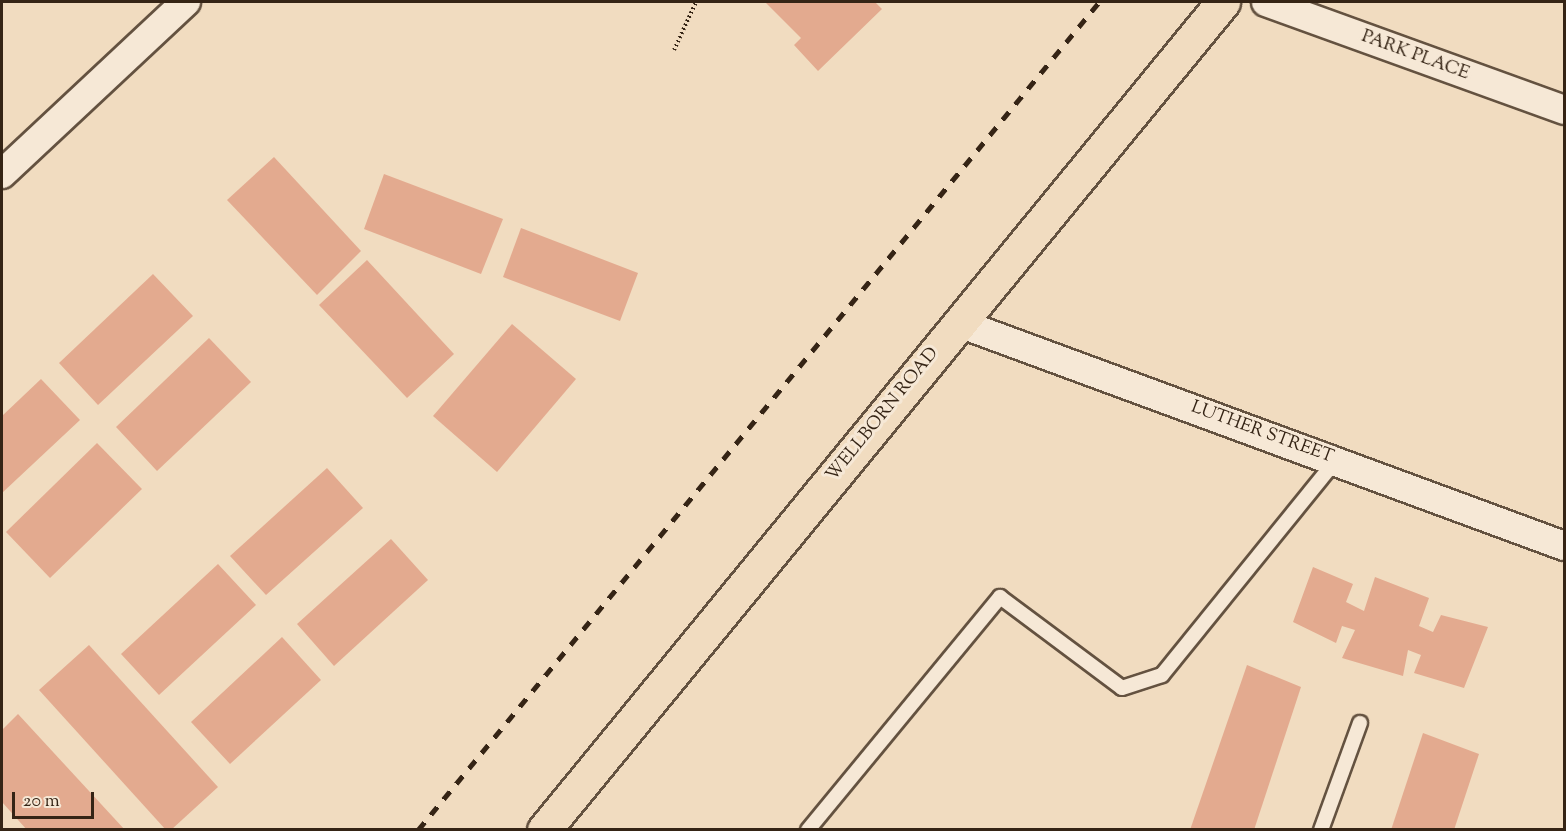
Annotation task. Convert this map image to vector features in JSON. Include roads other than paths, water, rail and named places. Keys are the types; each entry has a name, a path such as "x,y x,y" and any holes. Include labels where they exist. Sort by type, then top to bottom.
{"main road":[{"name":"WELLBORN ROAD","path":"544,830 1223,2"}],"street":[{"name":"PARK PLACE","path":"1266,2 1564,110"},
{"path":"2,174 177,3"},
{"name":"LUTHER STREET","path":"958,323 1337,459 1564,546"}],"lane":[{"path":"808,830 1000,597 1122,688 1162,675 1337,459"},
{"path":"1321,830 1360,723"}],"railway":[{"path":"418,830 1099,2"}]}
